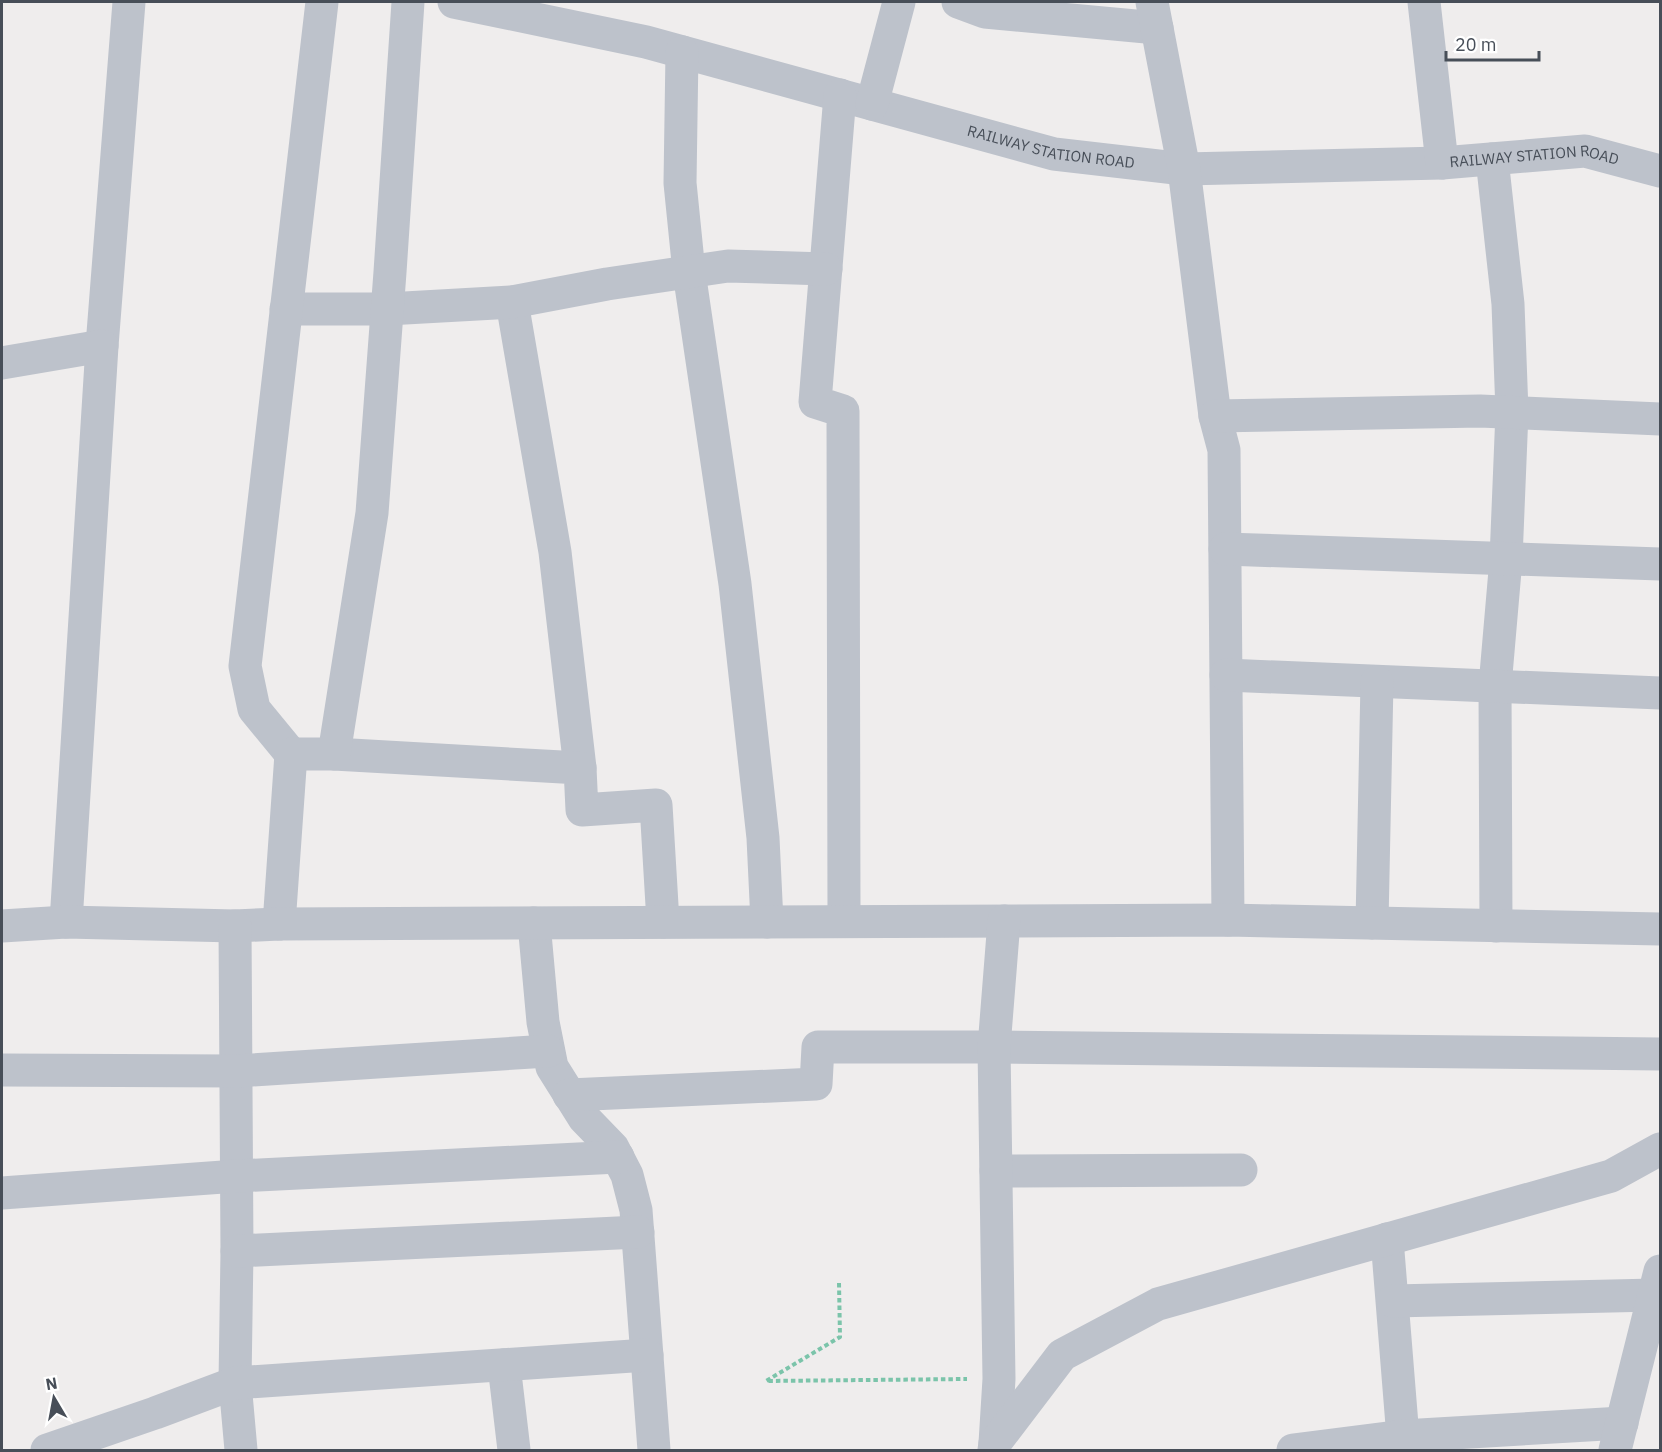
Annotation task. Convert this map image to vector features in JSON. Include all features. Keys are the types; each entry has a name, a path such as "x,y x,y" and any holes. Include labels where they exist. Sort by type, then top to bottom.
{"street":[{"path":"66,922 102,346 129,2"},
{"path":"279,924 291,754 254,709 245,666 322,2"},
{"path":"334,754 372,513 408,2"},
{"name":"RAILWAY STATION ROAD","path":"454,2 646,42 1054,154 1184,169 1442,164 1585,151 1660,171"},
{"path":"872,104 899,2"},
{"path":"958,2 984,12 1155,15 1184,169 1215,416 1224,450 1228,920"},
{"path":"1424,2 1442,164"},
{"path":"682,52 680,183 689,272 735,584 763,838 767,922"},
{"path":"840,95 815,402 843,411 844,921"},
{"path":"1492,159 1508,304 1512,412 1506,559 1495,686 1496,926"},
{"path":"286,309 387,309 513,302 607,284 728,266 826,269"},
{"path":"513,302 555,552 580,768 582,810 656,805 663,922"},
{"path":"2,363 102,346"},
{"path":"1215,416 1480,411 1660,418"},
{"path":"1225,549 1660,564"},
{"path":"1226,675 1660,693"},
{"path":"1372,923 1377,682"},
{"path":"291,754 334,754 580,768"},
{"path":"2,926 66,922 235,926 1228,920 1660,929"},
{"path":"995,1447 999,1378 994,1047 1004,921"},
{"path":"534,923 543,1022 552,1067 584,1118 613,1148 627,1175 636,1210 654,1450"},
{"path":"235,926 237,1176 235,1383 242,1450"},
{"path":"569,1095 816,1084 818,1047 1660,1054"},
{"path":"2,1070 236,1071 548,1051"},
{"path":"995,1447 1062,1355 1158,1304 1611,1176 1660,1149"},
{"path":"2,1193 237,1176 618,1157"},
{"path":"996,1171 1242,1170"},
{"path":"237,1251 638,1232"},
{"path":"1387,1239 1404,1443"},
{"path":"1293,1450 1404,1443 1618,1437 1658,1283 1393,1301"},
{"path":"47,1450 235,1383 647,1355"},
{"path":"504,1365 514,1450"}],"path":[{"path":"839,1283 840,1337 766,1381 949,1380"}]}
